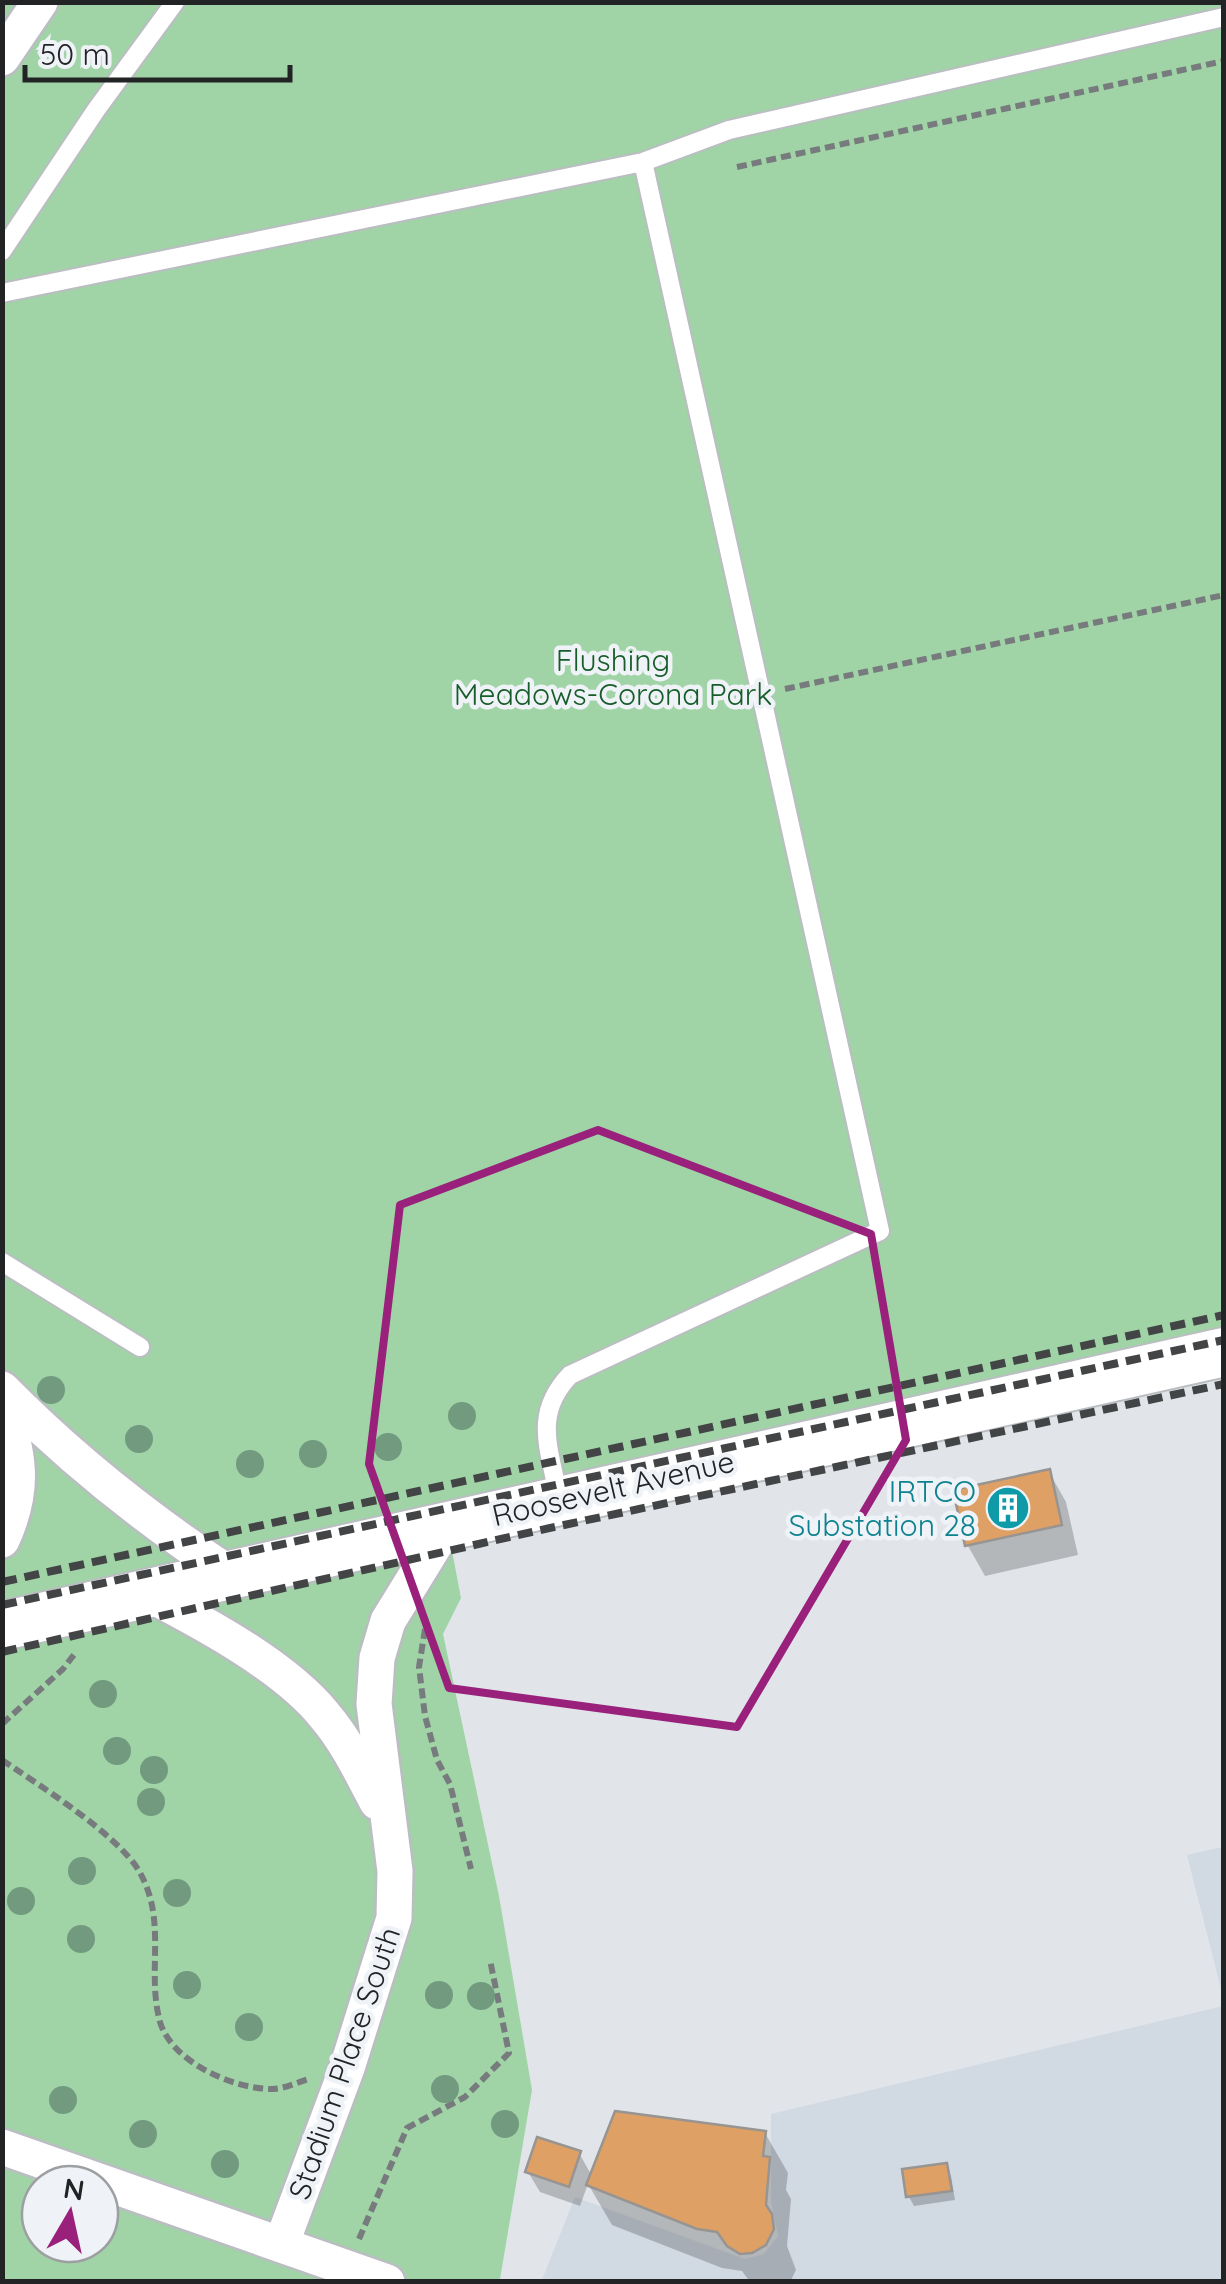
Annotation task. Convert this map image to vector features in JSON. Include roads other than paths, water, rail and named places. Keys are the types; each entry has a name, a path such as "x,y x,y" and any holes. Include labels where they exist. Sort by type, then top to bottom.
{"main road":[{"name":"Roosevelt Avenue","path":"2,1626 1224,1352"}],"street":[{"path":"2,58 40,2"},
{"path":"2,1389 54,1442 102,1482 165,1532 233,1576"},
{"path":"2,1404 18,1449 12,1514 2,1540"},
{"name":"Stadium Place South","path":"281,2245 347,2068 394,1918 396,1872 374,1704 377,1658 388,1621 447,1525"},
{"name":"Stadium Place South","path":"148,1594 193,1618 304,1693 339,1733 387,1820"},
{"path":"2,2147 386,2282"}],"lane":[{"path":"2,251 96,110 176,2"},
{"path":"2,293 643,162 729,130 1224,18"},
{"path":"559,1500 547,1409 555,1390 570,1374 880,1231 643,162"},
{"path":"2,1262 140,1348"}],"railway":[{"path":"2,1582 1224,1315"},
{"path":"2,1605 1224,1340"},
{"path":"2,1652 536,1531 1224,1384"}],"place":[{"name":"IRTCO Substation 28","path":"1008,1508"}],"park label":[{"name":"Flushing Meadows-Corona Park","path":"613,677"}]}
